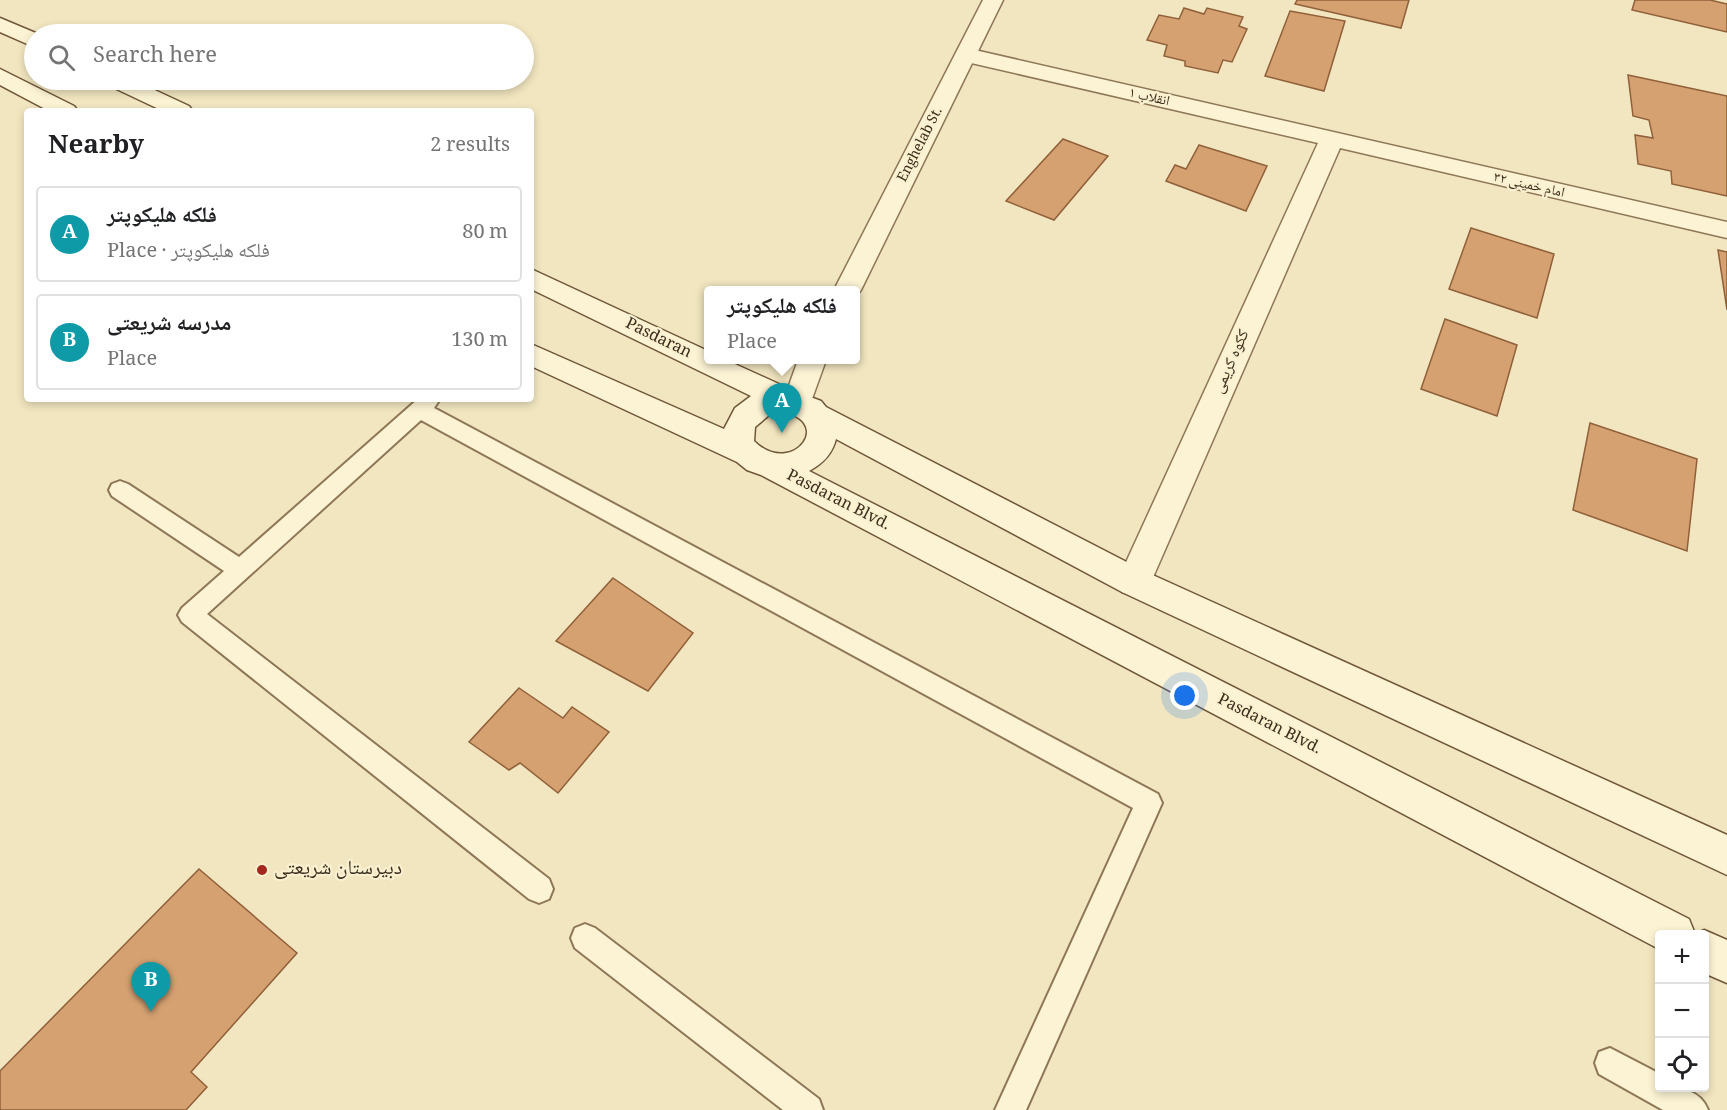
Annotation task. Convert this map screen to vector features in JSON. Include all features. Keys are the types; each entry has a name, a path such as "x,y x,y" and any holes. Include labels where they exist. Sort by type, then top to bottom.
{"main road":[{"name":"Enghelab St.","path":"850,286 993,0"},
{"path":"0,24 24,36"},
{"name":"انقلاب ۱","path":"966,55 1331,141"},
{"path":"0,76 24,89"},
{"path":"26,90 60,108"},
{"path":"137,90 176,108"},
{"name":"امام خمینی ۳۲","path":"1331,141 1727,230"},
{"name":"ککوه کریمی","path":"1134,582 1331,141"},
{"name":"Pasdaran","path":"534,279 704,360"},
{"path":"534,355 757,459 783,466 809,456 818,447 823,436 822,425 800,406"},
{"name":"Pasdaran","path":"712,364 800,406"},
{"path":"800,406 811,364"},
{"path":"757,459 739,443 738,433 741,422 748,412 771,400 800,406 1134,582 1727,855"},
{"name":"Pasdaran Blvd.","path":"757,459 1666,930"},
{"path":"1709,953 1727,962"}],"lane":[{"path":"539,889 190,615 425,404 1149,803 1010,1110"},
{"path":"120,490 241,570"},
{"path":"585,938 808,1110"},
{"path":"1610,1063 1693,1110"}],"building":[{"path":"1297,0 1409,0 1401,28 1295,4"},
{"path":"1635,0 1710,0 1727,4 1727,32 1632,10"},
{"path":"1184,8 1204,14 1207,8 1243,17 1239,26 1247,29 1232,62 1223,60 1218,73 1185,66 1185,61 1164,56 1167,45 1147,40 1159,15 1179,19"},
{"path":"1290,11 1345,21 1324,91 1265,76"},
{"path":"1628,75 1727,96 1727,196 1672,184 1671,171 1638,164 1635,135 1653,138 1649,120 1633,116"},
{"path":"1063,139 1108,156 1054,220 1006,201"},
{"path":"1199,145 1267,166 1246,211 1166,181 1175,165 1186,169"},
{"path":"1471,228 1554,254 1537,318 1449,289"},
{"path":"1718,250 1727,252 1727,310"},
{"path":"1445,319 1517,345 1497,416 1421,389"},
{"path":"1590,423 1697,459 1687,551 1573,510"},
{"path":"613,578 693,633 648,691 556,641"},
{"path":"519,688 563,718 572,707 609,732 558,793 520,763 509,770 469,742"},
{"path":"199,869 297,953 191,1072 207,1087 186,1110 0,1110 0,1071"}],"place":[{"name":"فلکه هلیکوپتر","path":"782,433"},
{"name":"دبیرستان شریعتی","path":"262,870"},
{"name":"مدرسه شریعتی","path":"151,1012"}]}
